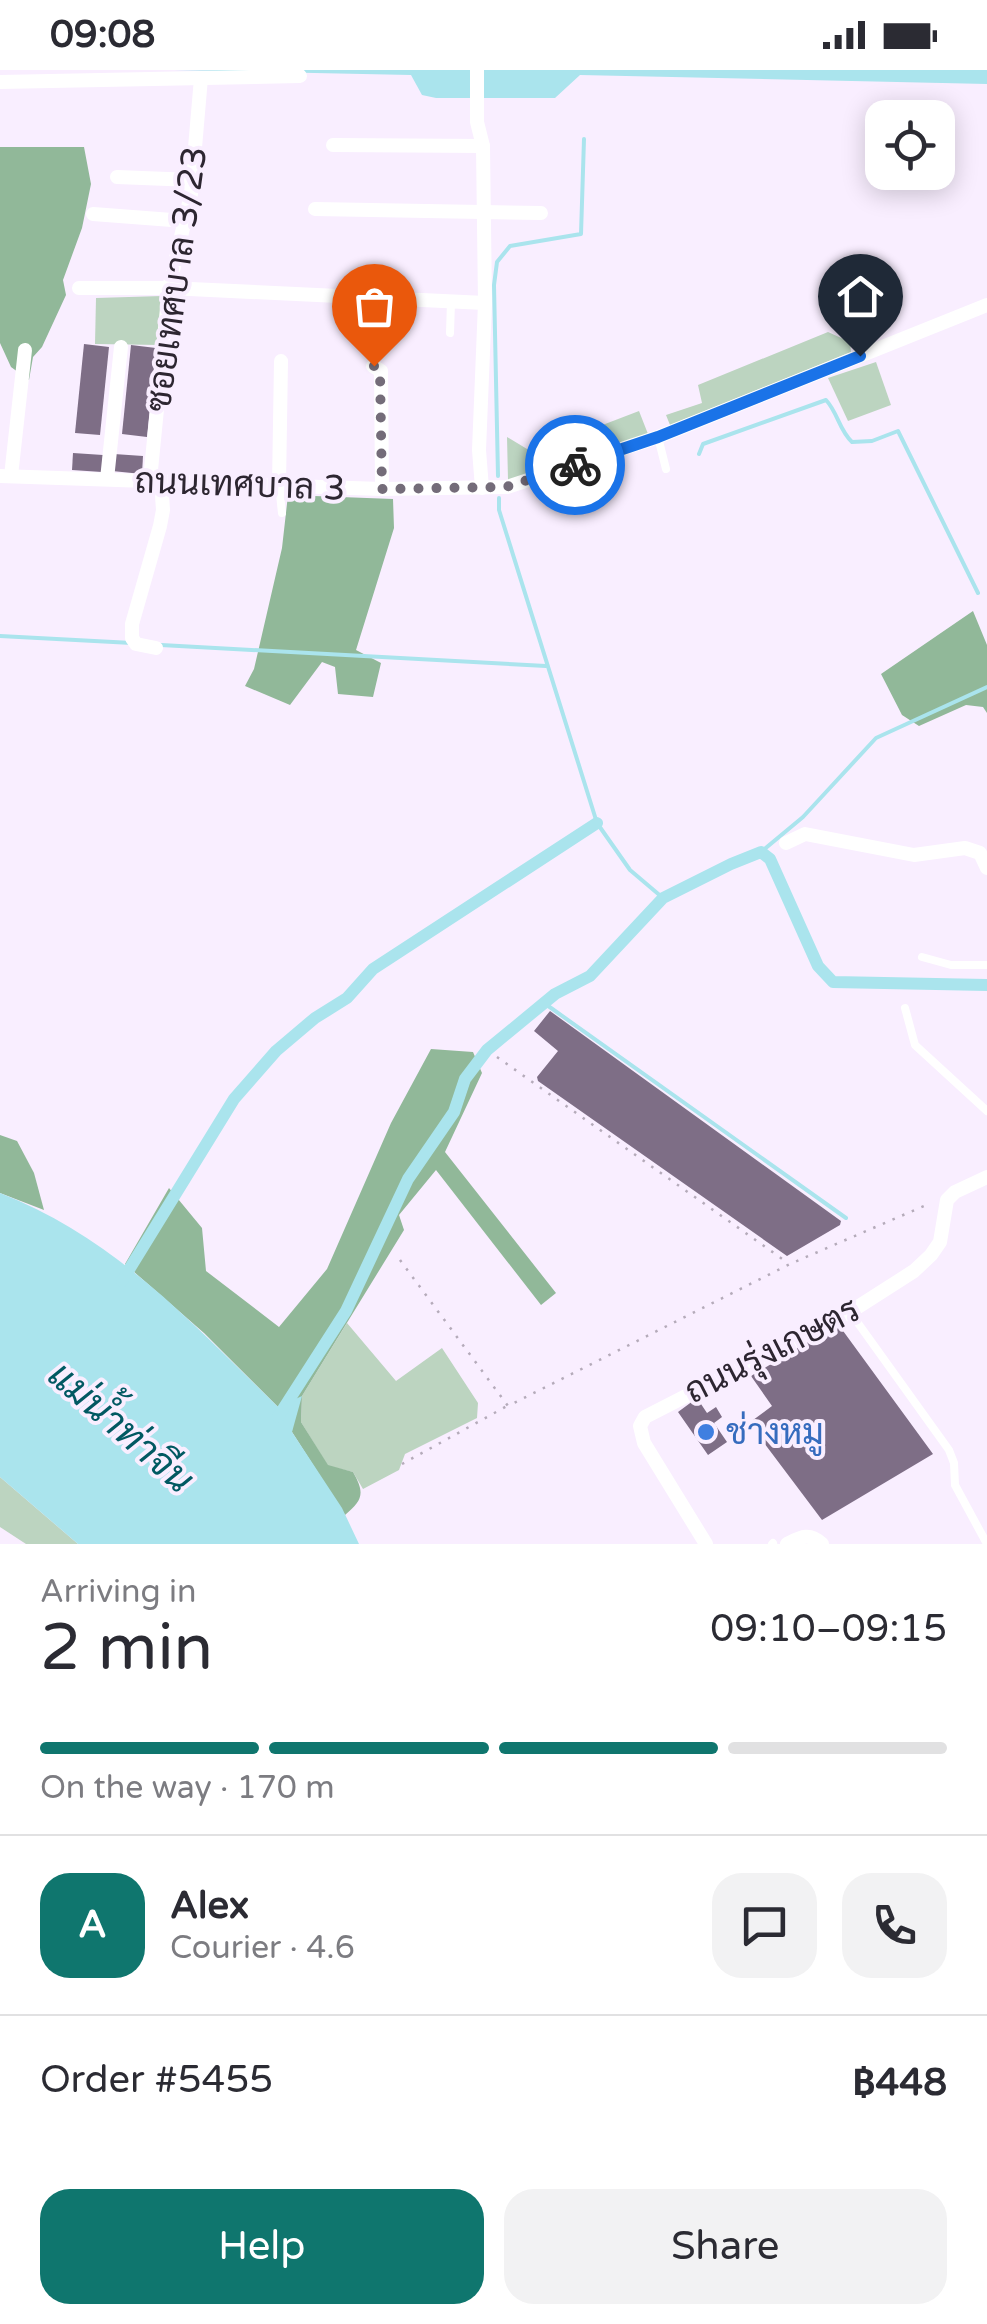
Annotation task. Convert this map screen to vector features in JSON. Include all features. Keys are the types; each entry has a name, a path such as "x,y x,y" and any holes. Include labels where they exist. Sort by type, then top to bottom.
{"street":[{"path":"477,70 477,122 484,146 485,303 479,450 482,488"},
{"path":"0,82 300,76"},
{"name":"ซอยเทศบาล 3/23","path":"156,648 136,644 132,624 163,510 156,481 170,288 193,180 201,78"},
{"path":"333,145 484,146"},
{"path":"117,178 193,180"},
{"path":"315,209 540,214"},
{"path":"93,214 185,221"},
{"path":"79,288 170,288 485,303"},
{"name":"ถนนเทศบาล 3","path":"6,476 382,489 482,488 527,482 658,437 987,305"},
{"path":"107,479 121,346"},
{"path":"6,476 25,350"},
{"path":"279,485 281,360"},
{"path":"374,366 380,372 382,489"},
{"path":"786,843 802,834 914,854 965,848 980,853 987,868"},
{"path":"948,1200 987,1177"},
{"name":"ถนนรุ่งเกษตร","path":"706,1544 644,1443 640,1426 645,1417 850,1312 914,1270 940,1242 948,1200"},
{"path":"788,1544 803,1536 822,1544"}],"lane":[{"path":"450,302 450,333"},
{"path":"850,318 860,356"},
{"path":"658,437 666,469"},
{"path":"279,485 282,513"},
{"path":"922,956 951,966 987,965"},
{"path":"905,1008 915,1045 987,1111"},
{"path":"850,1312 949,1450 955,1485 987,1544"}],"path":[{"path":"498,1056 790,1264"},
{"path":"402,1464 790,1264 923,1204 948,1200"},
{"path":"400,1260 508,1406"}],"green space":[{"path":"0,147 84,147 91,184 82,228 63,280 66,295 42,347 33,357 29,380 11,367 0,343"},
{"path":"162,296 159,345 95,344 96,298"},
{"path":"828,332 850,342 851,352 670,425 666,415 702,403 698,385"},
{"path":"876,362 891,405 848,421 828,378"},
{"path":"639,411 648,434 508,480 507,437 532,452"},
{"path":"288,495 393,499 394,528 356,650 381,663 373,697 338,694 335,667 322,662 290,705 245,686 254,669 282,548"},
{"path":"973,611 987,645 987,713 983,707 966,705 919,726 902,715 881,674"},
{"path":"431,1049 473,1052 482,1073 445,1152 556,1293 541,1305 436,1170 399,1215 404,1230 302,1396 301,1422 328,1465 353,1472 359,1485 359,1500 345,1515 292,1432 293,1399 278,1407 204,1333 125,1264 169,1188 202,1228 206,1271 279,1327 327,1269 391,1123"},
{"path":"0,1135 17,1141 34,1173 44,1210 0,1193"},
{"path":"347,1323 396,1381 442,1348 478,1403 477,1418 405,1454 399,1470 363,1489 353,1472 328,1466 301,1422 302,1396"},
{"path":"0,1477 78,1544 26,1544 0,1527"}],"water":[{"path":"174,70 987,70 987,84 580,75 555,98 436,98 422,95 411,75"},
{"name":"แม่น้ำท่าจีน","path":"0,1193 80,1233 116,1258 182,1314 278,1407 302,1396 292,1432 342,1508 359,1544 78,1544 0,1477"}],"building":[{"path":"84,344 109,347 100,435 75,433"},
{"path":"131,345 156,348 147,437 122,434"},
{"path":"73,453 103,455 102,472 72,470"},
{"path":"114,454 143,456 142,474 112,471"},
{"path":"550,1011 841,1221 840,1225 787,1256 538,1081 537,1077 558,1051 534,1031"},
{"path":"838,1324 933,1454 822,1520 749,1423 772,1406 751,1376"},
{"name":"ช่างหมู","path":"697,1398 707,1413 716,1407 722,1417 714,1423 727,1442 708,1455 678,1412"}],"waterway":[{"path":"498,476 494,285 497,262 510,246 581,234 584,139"},
{"path":"699,454 703,444 826,400 852,442 872,441 898,431 978,593"},
{"path":"499,498 499,510 597,823 630,870 663,898"},
{"path":"0,636 132,643"},
{"path":"161,645 546,666"},
{"path":"761,852 803,817 876,738 987,687"},
{"path":"122,1281 234,1099 276,1051 315,1018 347,998 373,969 597,823"},
{"path":"278,1417 346,1311 408,1179 454,1112 465,1079 487,1050 555,994 590,976 663,898 761,852 770,859 818,966 833,982 987,985"},
{"path":"544,1003 846,1218"}],"way so far":[{"path":"374,366 380,372 382,489 506,487 575,465"}],"place":[{"name":"ช่างหมู","path":"706,1432"}],"route":[{"path":"575,465 658,437 860,356"}]}
